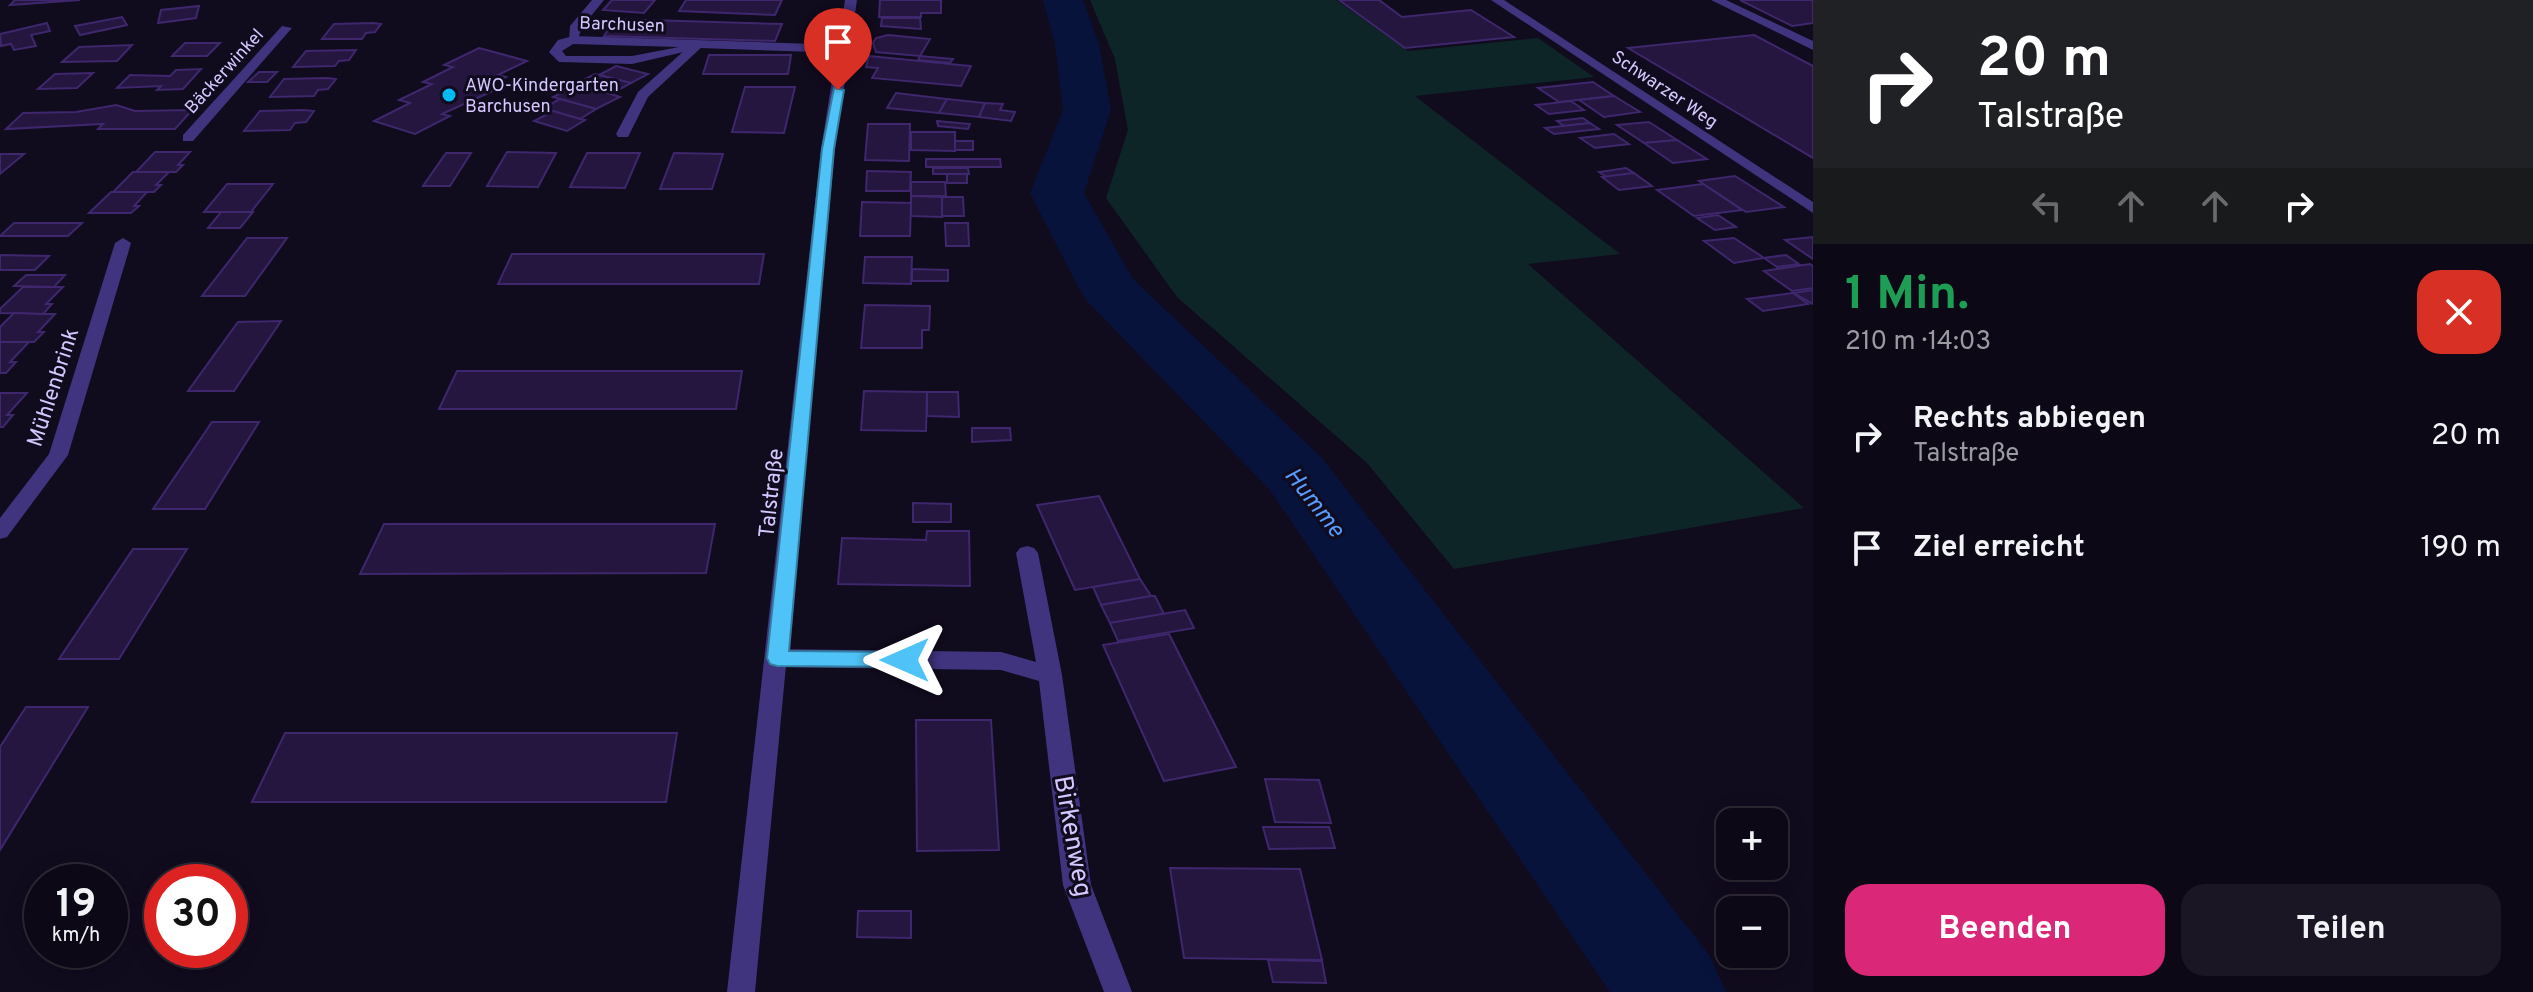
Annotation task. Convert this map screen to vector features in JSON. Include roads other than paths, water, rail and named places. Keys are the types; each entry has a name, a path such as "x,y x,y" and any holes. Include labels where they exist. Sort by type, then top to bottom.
{"street":[{"path":"573,40 576,26 598,0"},
{"name":"Talstraße","path":"741,992 828,149 851,0"},
{"name":"Schwarzer Weg","path":"1497,0 1813,209"},
{"path":"1717,0 1813,46"},
{"name":"Bäckerwinkel","path":"188,138 286,28"},
{"name":"Barchusen","path":"698,45 661,58 637,61 563,59 555,52 562,43 573,40 844,49"},
{"path":"623,134 643,95 698,45"},
{"name":"Mühlenbrink","path":"0,532 58,455 123,243"},
{"name":"Birkenweg","path":"1027,553 1050,675 1077,885 1118,992"},
{"path":"777,658 1001,661 1050,675"}],"waterway":[{"name":"Humme","path":"1063,0 1077,44 1087,110 1057,193 1109,289 1296,474 1672,992"}],"place":[{"name":"AWO-Kindergarten Barchusen","path":"449,95"}]}
